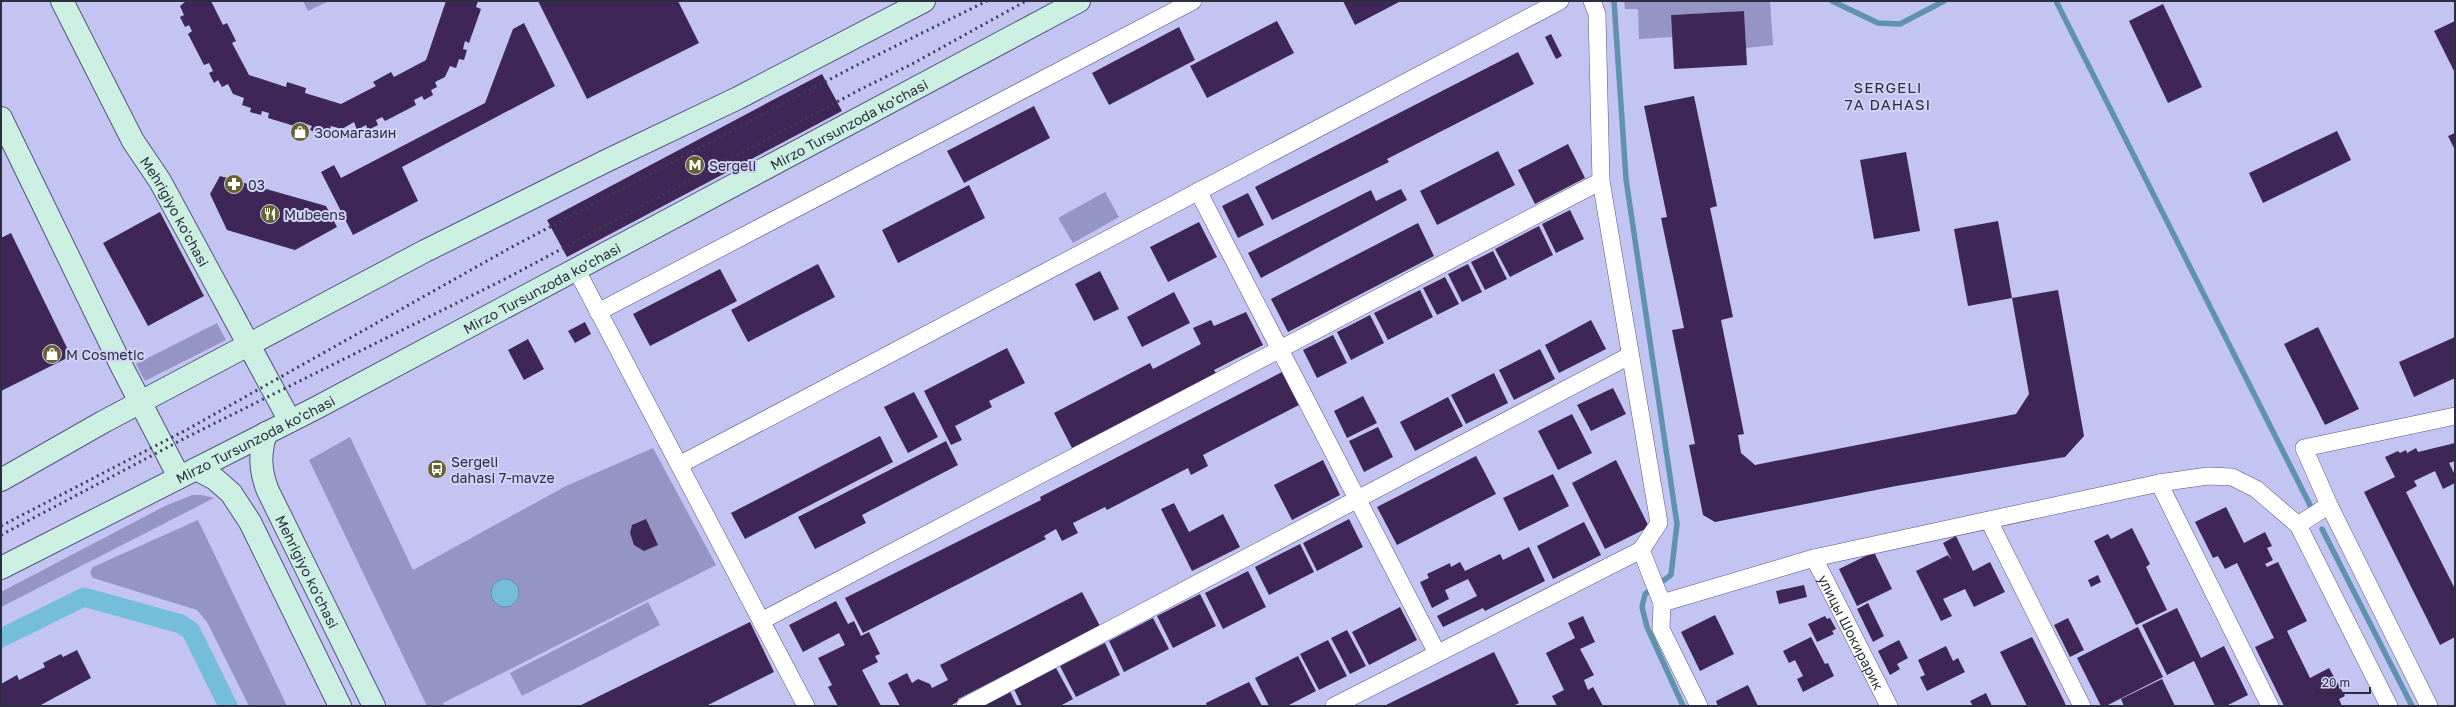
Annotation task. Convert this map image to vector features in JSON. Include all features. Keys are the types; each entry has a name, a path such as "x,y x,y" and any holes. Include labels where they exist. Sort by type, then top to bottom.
{"main road":[{"name":"Mehrigiyo ko'chasi","path":"62,1 133,141 160,181 290,421"},
{"path":"1,480 248,344 425,251 606,161 738,98 924,1"},
{"name":"Mirzo Tursunzoda ko'chasi","path":"1,568 290,421 1078,1"},
{"path":"1,118 141,402 188,473"},
{"name":"Mehrigiyo ko'chasi","path":"266,433 263,444 261,464 268,491 374,706"},
{"name":"Mehrigiyo ko'chasi","path":"188,473 224,485 247,517 340,706"}],"street":[{"path":"598,312 1193,1"},
{"path":"679,465 1560,1"},
{"path":"1334,706 1641,550 1659,523 1629,356 1601,181 1597,14 1592,1"},
{"path":"761,621 1601,181"},
{"path":"1198,191 1437,653"},
{"path":"576,269 806,706"},
{"path":"965,706 1357,498 1629,356"},
{"path":"2429,706 2329,505 2304,448 2455,416"},
{"path":"1661,600 1814,558 1989,521 2159,482 2208,476 2232,477 2256,489 2298,525 2389,706"},
{"path":"2159,482 2270,706"},
{"path":"2298,525 2329,505"},
{"path":"1989,521 2082,706"},
{"path":"1641,550 1661,600 1661,629 1698,706"},
{"name":"улицы Шокирарик","path":"1814,558 1889,706"}],"shaded area":[{"path":"303,1 329,1 308,11"},
{"path":"1624,1 1770,1 1773,45 1746,48 1744,11 1671,15 1672,37 1639,39 1638,9 1625,9"},
{"path":"1105,192 1119,217 1073,243 1058,218"},
{"path":"217,323 226,340 145,381 136,364"},
{"path":"350,437 413,570 566,486 653,448 716,565 443,703 444,706 427,706 309,460"},
{"path":"192,495 202,495 214,498 1,607 1,592 165,506"},
{"path":"198,520 287,706 249,706 207,622 197,610 93,578 90,573 93,567"},
{"path":"505,579 515,583 519,593 515,603 505,607 495,603 491,593 495,583"},
{"path":"648,602 660,625 522,696 510,673"}],"building":[{"path":"186,1 211,1 223,25 227,23 236,41 232,43 249,75 286,87 287,82 306,88 305,93 341,104 376,86 373,82 391,72 394,77 426,60 446,1 478,1 476,7 481,9 469,43 465,41 463,49 467,50 464,60 459,59 456,68 450,66 445,77 435,82 437,87 431,90 433,95 424,100 422,96 414,100 416,105 385,121 382,117 376,120 378,125 368,130 366,125 357,130 354,122 342,129 331,126 329,131 322,129 320,134 310,130 312,126 303,123 301,128 268,118 269,113 262,111 261,115 250,112 251,108 242,105 244,98 233,94 228,84 222,87 218,80 214,83 209,73 213,71 209,63 204,65 188,34 192,31 189,25 185,27 180,17 184,15 180,6"},
{"path":"538,1 678,1 699,43 587,99"},
{"path":"1343,1 1401,1 1355,25"},
{"path":"2163,4 2202,87 2168,103 2129,21"},
{"path":"1744,11 1747,65 1674,69 1671,15"},
{"path":"1277,21 1294,53 1207,98 1190,66"},
{"path":"2455,21 2455,73 2434,31"},
{"path":"524,23 555,86 402,167 418,201 353,235 321,172 334,165 341,178 485,103 513,29"},
{"path":"1179,27 1195,60 1109,105 1092,73"},
{"path":"1551,34 1562,56 1556,59 1545,37"},
{"path":"1518,52 1534,84 1387,159 1389,162 1272,220 1255,187"},
{"name":"Sergeli","path":"822,74 842,111 567,257 547,220"},
{"path":"1694,96 1717,206 1710,208 1733,317 1721,320 1744,434 1738,435 1741,453 1755,465 2016,414 2029,394 2012,298 2058,290 2084,436 2065,457 1896,486 1715,522 1703,515 1689,445 1695,444 1672,330 1684,328 1661,218 1667,217 1644,106"},
{"path":"1034,106 1050,138 964,183 947,151"},
{"path":"2337,131 2351,160 2263,203 2249,173"},
{"path":"2455,133 2455,150 2448,136"},
{"path":"1568,144 1585,178 1535,204 1518,170"},
{"path":"1498,151 1515,185 1437,225 1420,191"},
{"path":"1906,152 1920,231 1874,239 1860,160"},
{"path":"220,176 326,206 337,227 295,250 227,230 210,194"},
{"path":"969,185 985,218 898,263 882,230"},
{"path":"1401,189 1407,200 1261,278 1248,253 1371,190 1376,201"},
{"path":"1248,193 1264,225 1238,238 1222,206"},
{"path":"1570,210 1584,239 1556,253 1542,224"},
{"path":"160,212 204,296 148,326 103,243"},
{"path":"1998,221 2012,298 1968,306 1954,229"},
{"path":"1199,222 1217,257 1168,282 1150,247"},
{"path":"1418,223 1434,256 1288,332 1271,299"},
{"path":"1539,226 1553,255 1510,277 1495,249"},
{"path":"11,233 71,356 1,391 1,238"},
{"path":"1493,251 1507,279 1485,290 1471,262"},
{"path":"818,264 835,297 748,342 731,310"},
{"path":"1468,264 1482,292 1462,302 1448,274"},
{"path":"720,269 737,301 650,346 633,314"},
{"path":"1100,271 1119,309 1094,321 1075,284"},
{"path":"1445,277 1459,304 1437,315 1423,288"},
{"path":"1420,290 1433,317 1388,340 1374,313"},
{"path":"1174,292 1190,323 1142,347 1127,317"},
{"path":"1246,312 1263,345 1214,370 1216,373 1072,448 1054,413 1150,363 1153,369 1201,344 1193,328 1211,320 1214,326"},
{"path":"1370,315 1384,343 1351,360 1337,332"},
{"path":"1591,320 1606,349 1559,373 1545,345"},
{"path":"585,322 591,334 575,343 568,331"},
{"path":"2318,327 2359,409 2325,425 2284,344"},
{"path":"1333,335 1347,363 1317,378 1303,350"},
{"path":"2455,337 2455,378 2414,397 2399,362"},
{"path":"528,339 544,369 524,380 508,350"},
{"path":"1007,348 1025,383 989,401 992,407 955,426 962,440 951,445 924,391"},
{"path":"1540,349 1555,379 1514,400 1499,370"},
{"path":"1282,372 1299,405 1203,455 1208,466 1191,475 1188,468 1107,510 1105,507 1073,523 1078,533 1062,541 1056,529 1044,536 1046,539 863,633 845,598 1041,500 1040,497"},
{"path":"1494,373 1508,403 1466,424 1451,395"},
{"path":"1613,388 1626,414 1591,431 1577,405"},
{"path":"914,392 938,437 908,453 884,407"},
{"path":"1363,396 1377,423 1347,438 1334,411"},
{"path":"1448,397 1463,426 1415,451 1400,422"},
{"path":"1572,414 1592,453 1558,470 1538,431"},
{"path":"1378,427 1393,457 1364,472 1349,441"},
{"path":"880,436 893,462 745,539 731,513"},
{"path":"946,441 958,465 862,515 866,523 815,549 798,517"},
{"path":"2455,443 2455,461 2449,463 2455,475 2455,483 2443,489 2435,471 2414,481 2417,486 2406,492 2455,589 2455,637 2440,645 2364,492 2395,477 2385,457 2398,451 2400,453 2406,450 2407,453 2416,448 2418,452"},
{"path":"1476,456 1496,494 1397,545 1377,507"},
{"path":"1323,460 1340,495 1292,520 1274,485"},
{"path":"1616,460 1649,527 1605,549 1572,483"},
{"path":"1553,474 1569,506 1519,531 1503,498"},
{"path":"1174,503 1189,532 1223,514 1240,547 1192,571 1161,509"},
{"path":"2226,507 2244,543 2265,532 2272,546 2267,548 2273,560 2265,564 2267,567 2278,562 2307,621 2287,631 2310,678 2329,668 2345,696 2339,699 2342,706 2284,706 2255,647 2274,638 2237,563 2225,569 2218,556 2213,558 2195,522"},
{"path":"646,519 658,545 644,551 634,545 630,533 632,525"},
{"path":"1349,519 1363,547 1317,571 1303,543"},
{"path":"1584,522 1601,555 1553,579 1537,546"},
{"path":"2132,528 2150,564 2146,567 2167,610 2136,625 2094,541 2108,534 2111,539"},
{"path":"1956,536 1973,571 1990,562 2005,592 1974,607 1965,589 1943,599 1952,616 1941,621 1916,571 1948,555 1952,561 1943,543"},
{"path":"1300,544 1314,572 1269,595 1255,567"},
{"path":"1529,547 1545,581 1485,611 1483,608 1443,627 1437,616 1477,596 1468,579 1445,590 1449,599 1432,608 1420,582 1429,578 1427,574 1450,563 1451,567 1460,562 1465,571 1500,554 1503,560"},
{"path":"1874,552 1892,589 1857,606 1839,569"},
{"path":"1248,571 1266,607 1223,629 1205,593"},
{"path":"2098,575 2101,582 2091,587 2088,580"},
{"path":"1804,585 1807,597 1779,604 1776,591"},
{"path":"1082,592 1100,626 958,699 959,701 950,706 900,706 888,683 907,673 912,683 918,679 930,684 932,688 948,680 940,665"},
{"path":"1200,594 1216,626 1173,648 1157,616"},
{"path":"836,601 848,624 854,621 861,636 869,632 880,654 875,656 878,662 862,670 881,706 838,706 828,687 832,685 818,658 845,645 839,633 803,652 789,625"},
{"path":"1868,603 1884,636 1873,642 1857,609"},
{"path":"1400,607 1417,640 1369,665 1352,632"},
{"path":"2177,608 2201,658 2224,646 2248,695 2226,706 2215,706 2194,661 2167,675 2142,625"},
{"path":"1715,615 1734,654 1700,671 1681,632"},
{"path":"1583,616 1595,642 1580,649 1594,675 1584,680 1588,690 1593,687 1603,706 1557,706 1552,696 1564,690 1546,653 1575,638 1568,623"},
{"path":"1825,616 1827,619 1830,618 1836,629 1832,631 1834,634 1817,642 1808,624"},
{"path":"1153,618 1169,649 1124,672 1109,641"},
{"path":"2068,618 2084,650 2070,657 2054,625"},
{"path":"750,622 774,672 706,706 579,706"},
{"path":"2138,627 2163,677 2106,706 2101,706 2077,658"},
{"path":"1347,630 1366,666 1350,674 1331,638"},
{"path":"1811,637 1825,664 1828,663 1834,676 1803,692 1797,679 1803,676 1795,660 1789,663 1783,651"},
{"path":"2032,637 2066,706 2027,706 2000,652"},
{"path":"1328,640 1347,676 1319,690 1300,654"},
{"path":"1899,640 1908,658 1897,664 1900,669 1890,675 1878,651"},
{"path":"1105,643 1120,675 1076,697 1060,666"},
{"path":"1946,646 1953,661 1958,658 1965,672 1927,691 1920,677 1925,675 1918,660"},
{"path":"77,650 91,678 39,706 1,706 1,684 17,675 19,680 45,667 43,663 61,654 63,657"},
{"path":"1494,652 1519,703 1513,706 1384,706"},
{"path":"1298,656 1316,691 1287,706 1269,706 1255,678"},
{"path":"1056,668 1073,699 1060,706 1022,706 1014,689"},
{"path":"2162,679 2175,706 2124,706 2121,699"},
{"path":"1249,682 1262,706 1207,706 1206,703"},
{"path":"1748,685 1758,706 1718,706 1716,701"},
{"path":"1010,691 1017,706 981,706"},
{"path":"1986,693 1992,706 1973,706 1970,701"}],"waterway":[{"path":"1614,1 1626,179 1677,524 1671,575 1645,594 1642,607 1647,627 1683,706"},
{"path":"1832,1 1878,23 1900,24 1944,1"},
{"path":"2056,1 2313,511"},
{"path":"2322,529 2412,706"},
{"path":"1,638 84,597 181,624 191,631 228,706"}],"railway":[{"path":"1,526 188,429 510,248 857,65 987,1"},
{"path":"1,535 189,436 507,278 861,89 912,64 1026,1"}],"place":[{"name":"Зоомагазин","path":"300,132"},
{"name":"Sergeli","path":"695,165"},
{"name":"03","path":"234,184"},
{"name":"Mubeens","path":"270,214"},
{"name":"M Cosmetic","path":"52,354"},
{"name":"Sergeli dahasi 7-mavze","path":"437,469"}],"district":[{"name":"SERGELI 7A DAHASI","path":"1888,96"}]}
